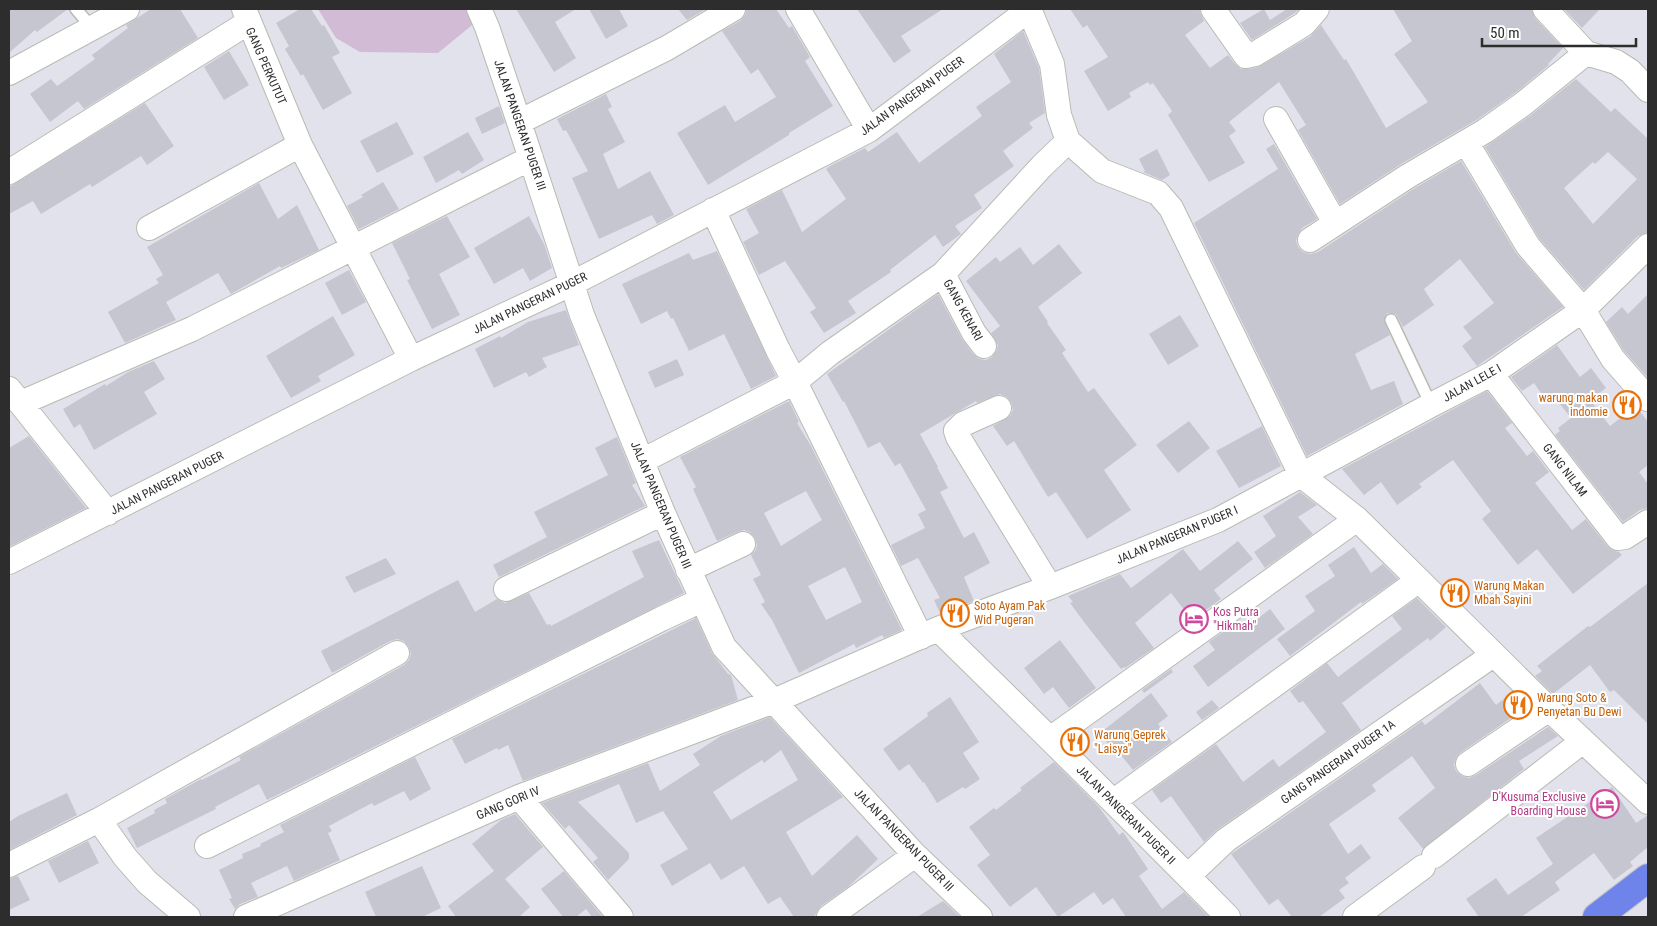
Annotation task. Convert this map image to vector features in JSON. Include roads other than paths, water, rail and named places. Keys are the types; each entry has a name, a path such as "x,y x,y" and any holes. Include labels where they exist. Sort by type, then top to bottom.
{"highway":[{"path":"1596,917 1648,878"},
{"path":"1622,917 1648,896"}],"street":[{"path":"9,73 127,9"},
{"name":"JALAN PANGERAN PUGER III","path":"479,9 487,27 519,122 571,284 663,513 724,648 915,855 980,917"},
{"path":"519,122 668,48 733,9"},
{"path":"798,9 869,130"},
{"path":"1030,9 1052,64 1060,114 1068,141 1102,171 1158,193 1171,208 1301,475 1357,519 1549,709 1648,802"},
{"name":"JALAN PANGERAN PUGER","path":"9,562 411,359 571,284 869,130 1030,9"},
{"path":"1213,9 1246,56 1255,54 1304,24 1317,9"},
{"path":"1545,9 1586,53 1616,62 1630,70 1648,90"},
{"name":"GANG PERKUTUT","path":"9,172 246,15 300,145 411,359"},
{"path":"1310,240 1408,176 1484,131 1523,104 1586,53"},
{"path":"1276,119 1335,223"},
{"path":"642,461 795,382 830,353 943,274 1042,166 1068,141"},
{"path":"1466,142 1528,246 1583,310 1613,359 1648,399"},
{"path":"148,228 300,145"},
{"path":"108,513 15,396 192,329 531,158"},
{"name":"JALAN PANGERAN PUGER II","path":"713,210 778,350 929,633 1050,739 1228,917"},
{"name":"JALAN LELE I","path":"1301,475 1431,404 1491,374 1583,310 1648,246"},
{"name":"GANG KENARI","path":"943,274 974,333 984,346"},
{"name":"GANG NILAM","path":"1491,374 1618,538 1625,537 1648,522"},
{"path":"999,408 964,424 956,431 1050,587"},
{"name":"JALAN PANGERAN PUGER I","path":"774,701 929,633 1218,520 1301,475"},
{"path":"506,589 663,513"},
{"path":"1050,739 1357,519"},
{"path":"688,570 743,544"},
{"path":"1114,801 1419,580"},
{"path":"207,846 702,600"},
{"path":"9,865 98,820 397,653"},
{"name":"GANG PANGERAN PUGER 1A","path":"1188,876 1226,840 1493,654"},
{"name":"GANG GORI IV","path":"246,917 519,797 774,701"},
{"path":"1468,764 1549,709"},
{"path":"1355,917 1582,741"},
{"path":"519,797 621,917"},
{"path":"98,820 125,857 147,882 188,917"},
{"path":"829,917 915,855"}],"lane":[{"path":"76,9 93,29"},
{"path":"1391,320 1431,404"}],"place":[{"name":"warung makan indomie","path":"1627,405"},
{"name":"Warung Makan Mbah Sayini","path":"1455,593"},
{"name":"Soto Ayam Pak Wid Pugeran","path":"955,613"},
{"name":"Kos Putra \"Hikmah\"","path":"1194,619"},
{"name":"Warung Soto & Penyetan Bu Dewi","path":"1518,705"},
{"name":"Warung Geprek \"Laisya\"","path":"1075,742"},
{"name":"D'Kusuma Exclusive Boarding House","path":"1605,804"}]}
